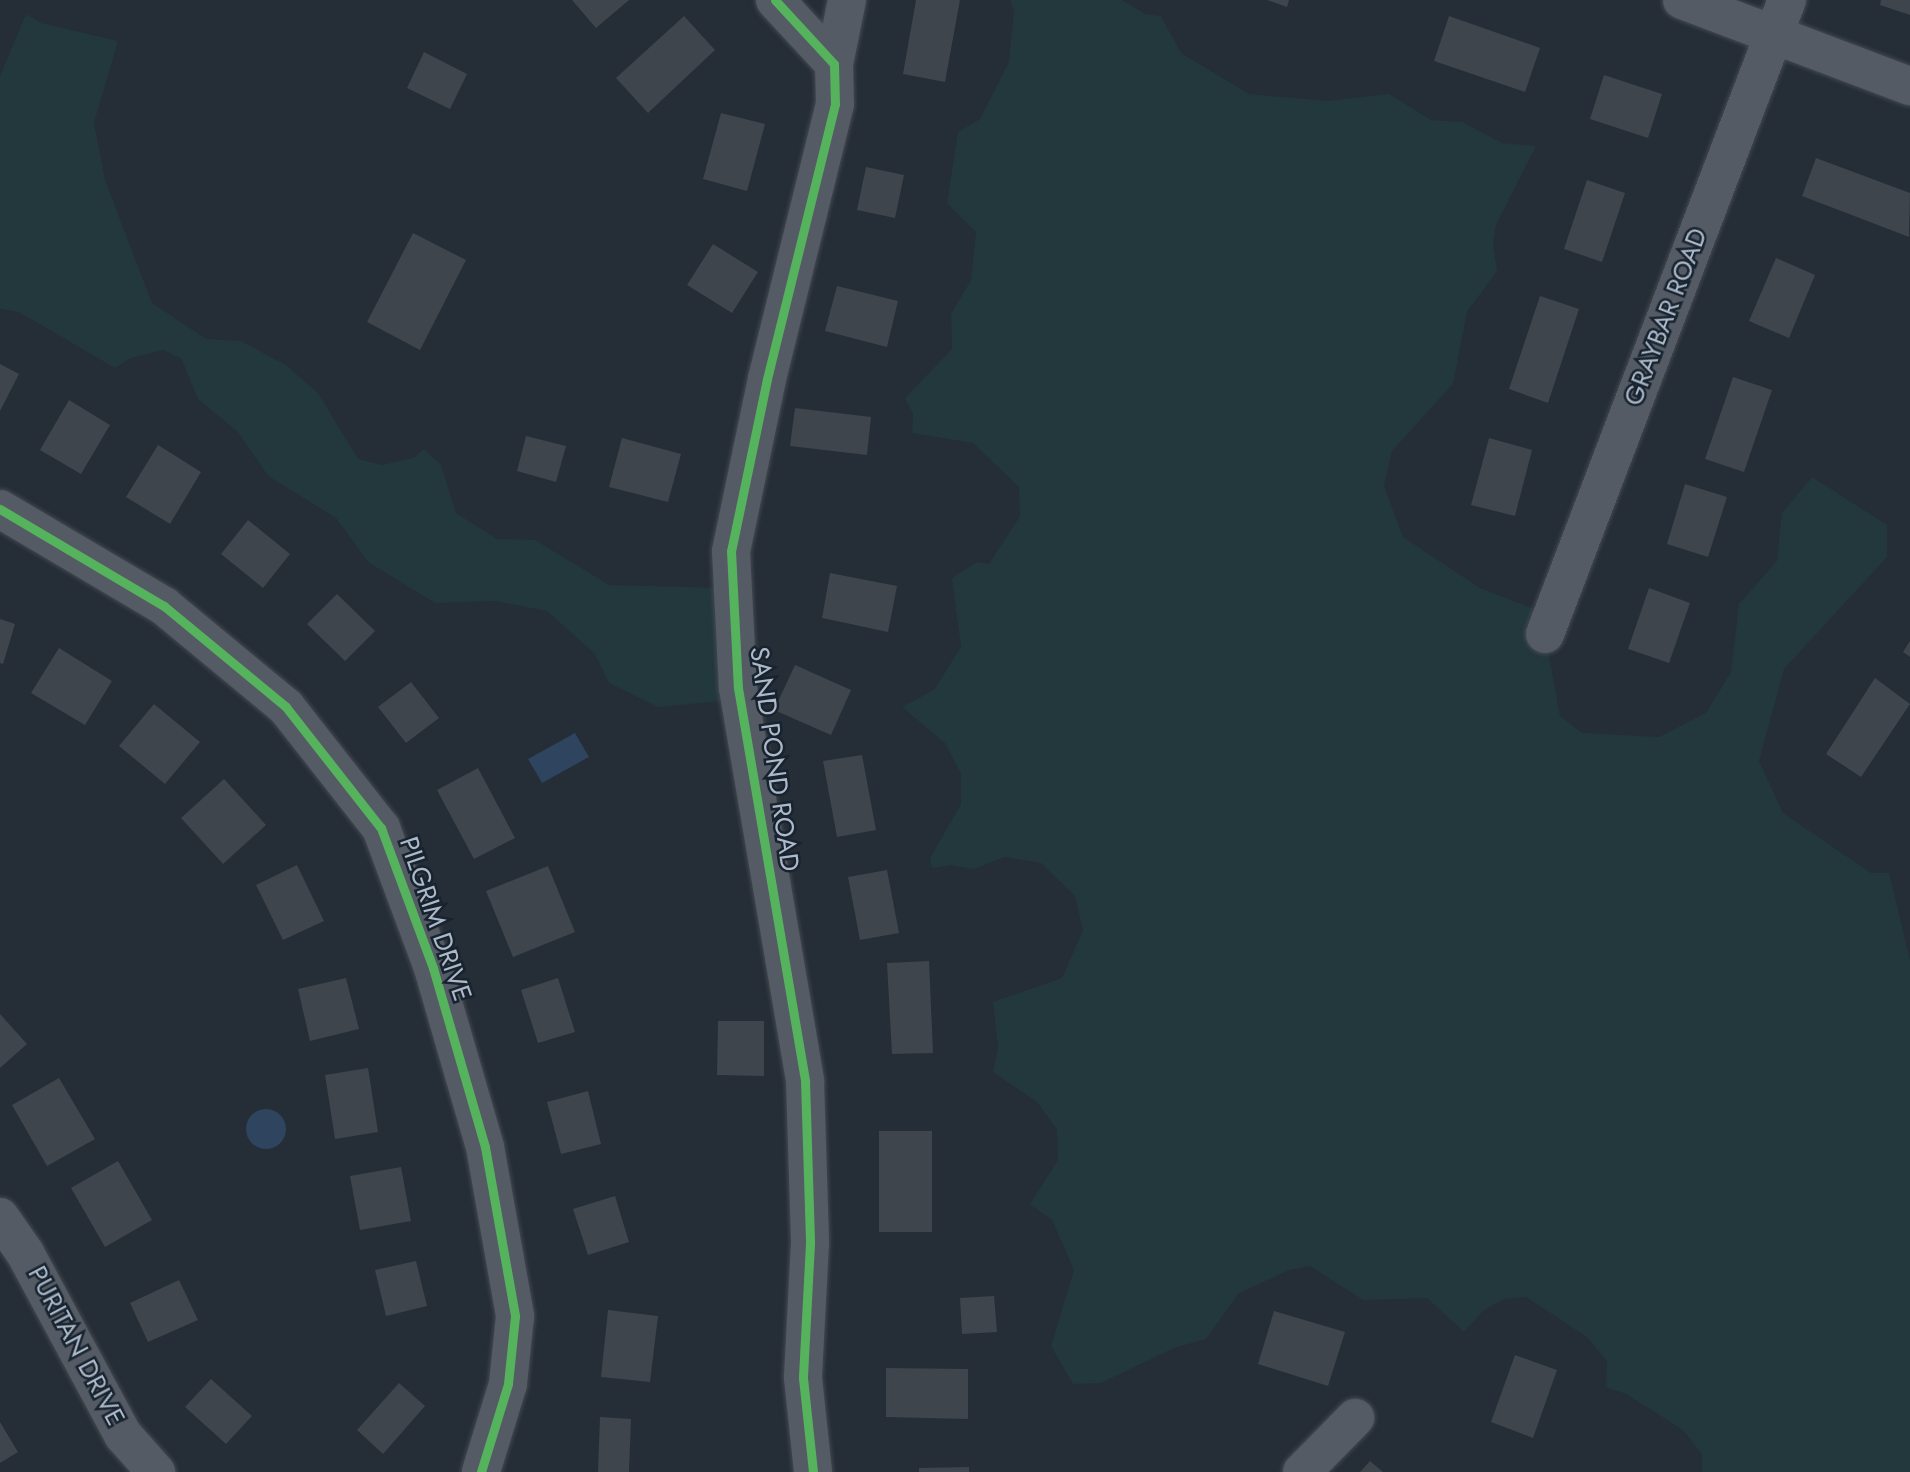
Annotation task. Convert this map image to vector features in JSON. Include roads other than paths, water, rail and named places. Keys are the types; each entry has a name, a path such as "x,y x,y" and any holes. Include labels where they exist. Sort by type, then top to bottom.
{"street":[{"path":"775,0 834,64"},
{"name":"SAND POND ROAD","path":"813,1472 803,1378 810,1243 805,1081 738,688 731,551 767,379 835,104 834,64 847,0"},
{"path":"1682,0 1780,17 1910,86"},
{"name":"GRAYBAR ROAD","path":"1545,634 1780,17"},
{"name":"PILGRIM DRIVE","path":"0,509 164,607 286,707 381,828 433,968 485,1147 515,1316 508,1384 481,1472"},
{"name":"PURITAN DRIVE","path":"0,1217 25,1253 123,1435 156,1472"},
{"path":"1302,1472 1355,1418"}],"water":[{"path":"575,733 589,757 542,783 528,759"},
{"path":"266,1109 274,1110 280,1115 285,1121 285,1137 280,1143 274,1148 266,1149 258,1148 252,1143 247,1137 246,1129 247,1121 252,1115 258,1110"}]}
